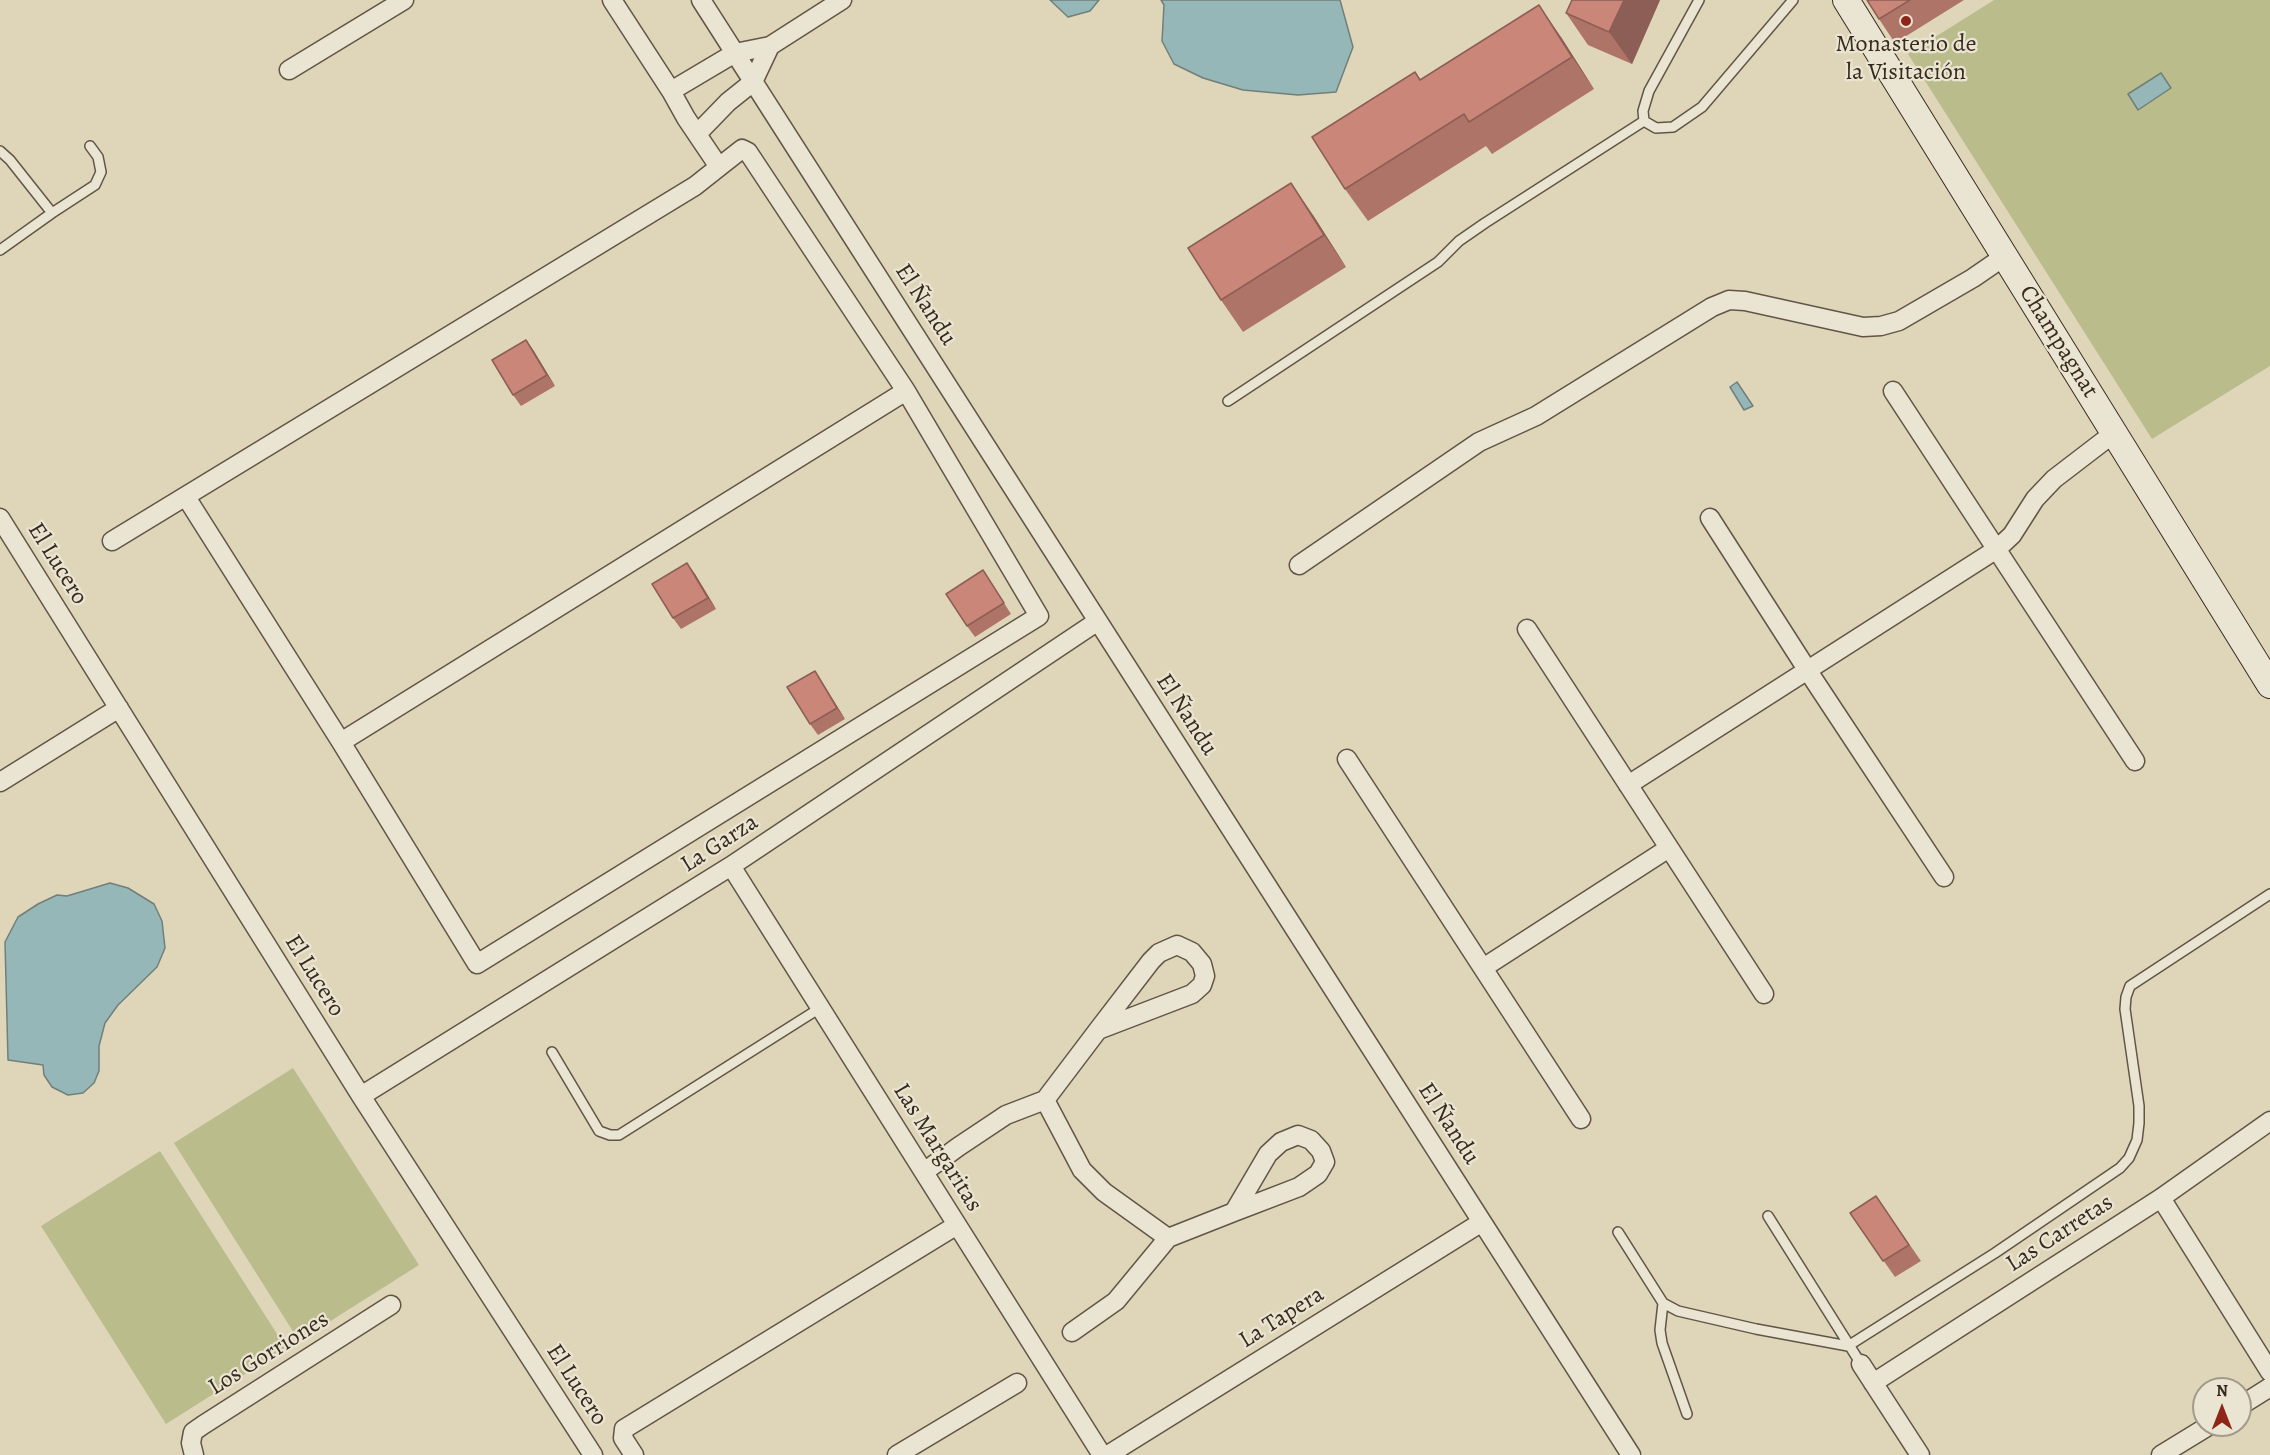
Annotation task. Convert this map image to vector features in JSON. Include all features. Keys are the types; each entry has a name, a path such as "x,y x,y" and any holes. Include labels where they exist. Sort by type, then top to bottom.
{"street":[{"path":"289,70 404,0"},
{"path":"612,0 719,167"},
{"name":"El Ñandu","path":"701,0 1631,1455"},
{"path":"671,91 735,53 770,46 842,0"},
{"name":"Champagnat","path":"1846,0 2270,685"},
{"path":"697,134 728,102 753,82 770,46"},
{"path":"112,542 695,186 741,149 748,152 906,391 1039,616 477,964 341,741 186,497"},
{"path":"1299,565 1479,442 1536,416 1712,307 1729,300 1745,301 1863,327 1881,326 1899,321 1973,278 2005,256"},
{"path":"341,741 906,391"},
{"path":"1893,391 2135,761"},
{"path":"1628,785 1997,549 2012,535 2035,499 2054,479 2114,433"},
{"name":"El Lucero","path":"0,518 361,1096 593,1455"},
{"path":"1710,518 1944,877"},
{"name":"La Garza","path":"361,1096 731,866 1098,621"},
{"path":"1527,629 1764,994"},
{"path":"0,782 119,708"},
{"path":"1347,759 1581,1119"},
{"path":"1483,968 1669,848"},
{"name":"Las Margaritas","path":"731,866 1102,1455"},
{"path":"924,1172 958,1146 1006,1115 1045,1100 1098,1030 1160,953 1177,945 1192,952 1202,964 1205,976 1202,985 1192,994 1098,1030"},
{"path":"1045,1100 1082,1170 1104,1192 1168,1238"},
{"name":"Las Carretas","path":"1873,1383 2161,1198 2270,1121"},
{"path":"1072,1332 1116,1301 1168,1238 1299,1187 1318,1174 1325,1162 1321,1151 1311,1140 1298,1135 1281,1142 1268,1154 1234,1212"},
{"path":"2161,1198 2270,1371"},
{"name":"La Tapera","path":"1108,1455 1482,1222"},
{"path":"634,1455 623,1438 624,1429 957,1225"},
{"name":"Los Gorriones","path":"194,1455 191,1443 193,1432 391,1305"},
{"path":"1861,1364 1920,1455"},
{"path":"897,1455 1017,1383"},
{"path":"2252,1398 2270,1387"},
{"path":"2162,1455 2192,1436"}],"lane":[{"path":"1699,0 1649,91 1642,111 1644,121 1656,128 1673,127 1702,107 1793,0"},
{"path":"1228,401 1438,262 1459,241 1485,223 1644,121"},
{"path":"0,250 95,185 101,172 98,157 90,146"},
{"path":"0,151 10,160 52,213"},
{"path":"1618,1232 1663,1303 1678,1311 1746,1327 1848,1346 1995,1253 2129,1158 2137,1140 2139,1123 2125,1009 2130,986 2270,894"},
{"path":"552,1052 600,1131 610,1135 619,1135 820,1008"},
{"path":"1768,1216 1861,1364"},
{"path":"1663,1303 1660,1330 1662,1343 1687,1414"}],"green space":[{"path":"1994,0 2270,0 2270,366 2152,439 1908,54"},
{"path":"293,1068 419,1265 299,1341 174,1143"},
{"path":"160,1151 286,1348 166,1424 41,1226"}],"water":[{"path":"1050,0 1099,0 1090,11 1068,17"},
{"path":"1161,0 1340,0 1353,47 1336,92 1298,95 1243,90 1203,78 1174,64 1162,41 1164,5"},
{"path":"2161,73 2171,88 2138,110 2128,94"},
{"path":"1737,382 1753,406 1744,410 1730,387"},
{"path":"110,883 128,888 154,904 162,921 165,948 157,967 118,1005 105,1023 99,1046 99,1071 94,1083 83,1093 68,1095 52,1087 44,1075 43,1065 8,1060 5,942 18,917 38,904 57,895 67,896"}],"building":[{"path":"1572,0 1624,0 1609,32 1566,13"},
{"path":"1867,0 1910,0 1879,19"},
{"path":"1539,5 1572,57 1469,122 1464,114 1345,189 1312,137 1415,72 1420,80"},
{"path":"1291,183 1324,235 1221,300 1188,248"},
{"path":"526,340 547,375 513,395 492,360"},
{"path":"687,563 708,598 673,618 652,584"},
{"path":"983,570 1004,603 967,626 946,594"},
{"path":"815,671 837,708 810,724 787,687"},
{"path":"1876,1196 1909,1245 1883,1261 1850,1213"}],"place":[{"name":"Monasterio de la Visitación","path":"1906,21"}]}
